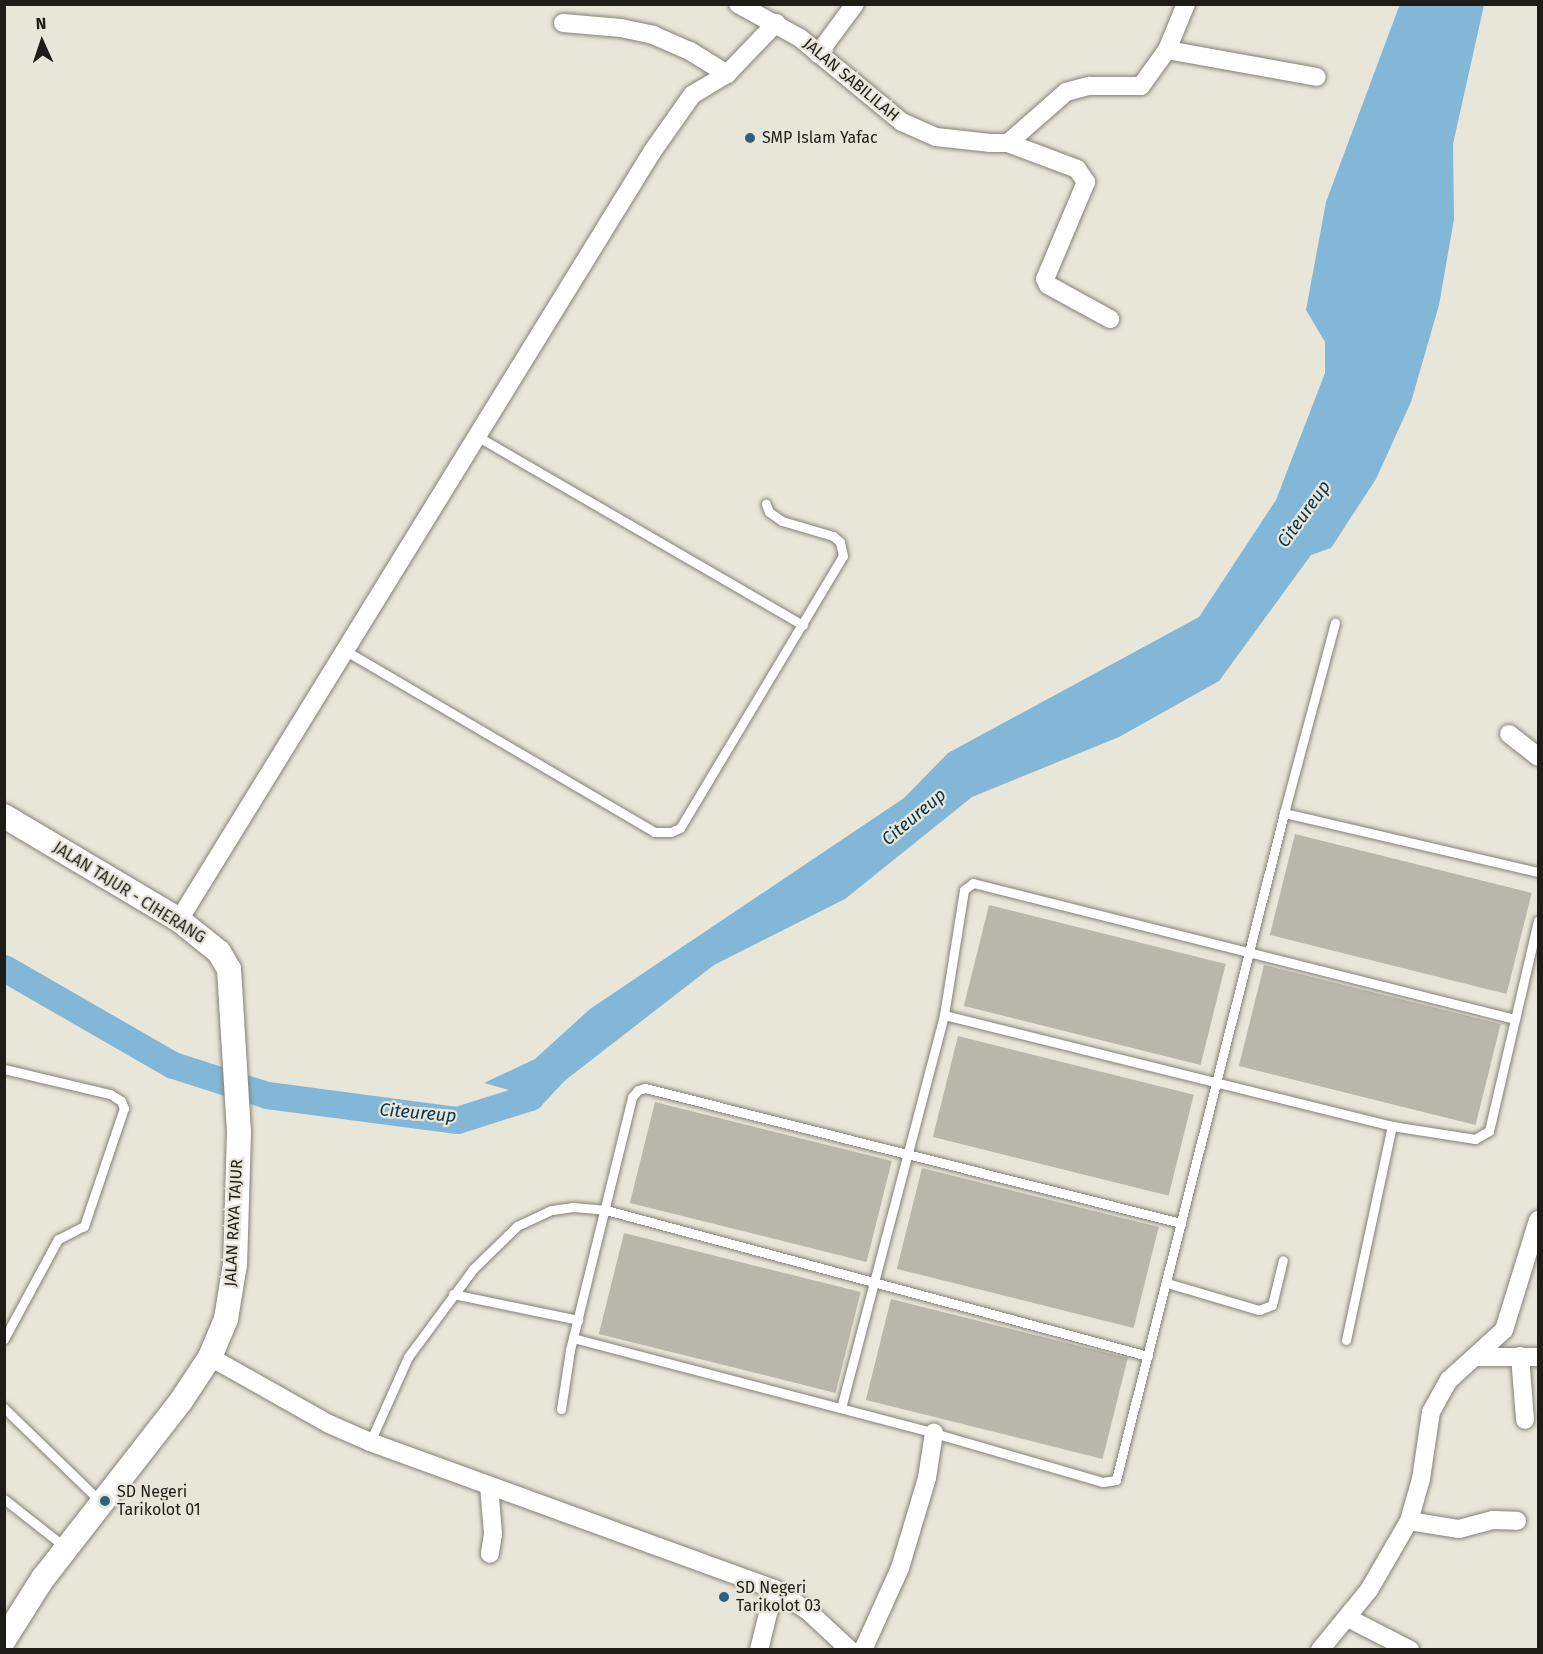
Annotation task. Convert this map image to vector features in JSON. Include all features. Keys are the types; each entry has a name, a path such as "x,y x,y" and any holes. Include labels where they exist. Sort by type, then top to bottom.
{"main road":[{"name":"JALAN TAJUR - CIHERANG","path":"4,816 207,938 229,969 235,1025 239,1132"},
{"name":"JALAN RAYA TAJUR","path":"4,1640 67,1548 181,1401 210,1357 226,1319 235,1264 239,1132"}],"street":[{"name":"JALAN SABILILAH","path":"738,4 776,23 902,122 936,137 1008,143 1077,169 1086,182 1044,279 1048,285 1110,320"},
{"path":"818,54 855,4"},
{"path":"1008,143 1066,92 1089,86 1141,86 1167,50 1186,4"},
{"path":"564,23 621,28 653,35 690,51 727,74"},
{"path":"179,920 346,651 610,216 686,102 727,74 776,23"},
{"path":"1167,50 1317,77"},
{"path":"1509,734 1539,757"},
{"path":"1320,1650 1348,1618 1410,1521 1421,1479 1431,1412 1449,1380 1478,1357 1503,1330 1539,1220"},
{"path":"1478,1357 1529,1356 1525,1420"},
{"path":"210,1357 329,1424 370,1442 489,1486 650,1541 774,1589 808,1611 850,1650"},
{"path":"862,1650 900,1568 927,1478 934,1433"},
{"path":"489,1486 493,1534 490,1554"},
{"path":"1410,1521 1460,1529 1493,1520 1517,1521"},
{"path":"759,1650 774,1589"},
{"path":"1348,1618 1410,1650"}],"lane":[{"path":"475,435 803,625"},
{"path":"346,651 662,834 680,828 803,625 844,549 833,536 775,517 766,504"},
{"path":"573,1338 841,1408 1110,1482 1116,1480 1284,813 1335,623"},
{"path":"1284,813 1539,872"},
{"path":"841,1408 876,1285 944,1015 964,890 973,883 1515,1019"},
{"path":"944,1015 1216,1085 1392,1126 1475,1139 1490,1131 1539,921"},
{"path":"4,1069 110,1094 122,1101 124,1108 84,1226 58,1239 4,1339"},
{"path":"561,1410 573,1338 632,1097 645,1088 1181,1223"},
{"path":"1346,1340 1392,1126"},
{"path":"370,1442 408,1357 453,1294 498,1243 535,1216 573,1208 606,1210 876,1285 1148,1356"},
{"path":"1167,1283 1259,1310 1272,1305 1283,1260"},
{"path":"453,1294 578,1320"},
{"path":"4,1408 101,1502"},
{"path":"4,1499 67,1548"}],"water":[{"path":"1400,4 1484,5 1453,144 1454,219 1439,305 1411,402 1376,479 1331,548 1311,555 1219,681 1119,737 972,797 845,899 714,965 541,1099 484,1083 535,1059 590,1009 904,798 948,753 1199,617 1276,500 1325,373 1325,342 1306,310 1326,202"}],"building":[{"path":"1295,834 1532,893 1507,994 1270,935"},
{"path":"989,905 1226,964 1201,1065 964,1006"},
{"path":"1264,965 1501,1024 1476,1125 1239,1066"},
{"path":"958,1036 1194,1095 1169,1196 933,1137"},
{"path":"655,1102 892,1161 867,1262 630,1203"},
{"path":"922,1168 1159,1227 1134,1328 897,1269"},
{"path":"624,1233 861,1292 836,1393 599,1334"},
{"path":"891,1299 1128,1358 1103,1459 866,1400"}],"waterway":[{"name":"Citeureup","path":"4,968 173,1065 267,1095 457,1120 530,1097 556,1069"}],"place":[{"name":"SMP Islam Yafac","path":"750,138"},
{"name":"SD Negeri Tarikolot 01","path":"105,1501"},
{"name":"SD Negeri Tarikolot 03","path":"724,1597"}]}
